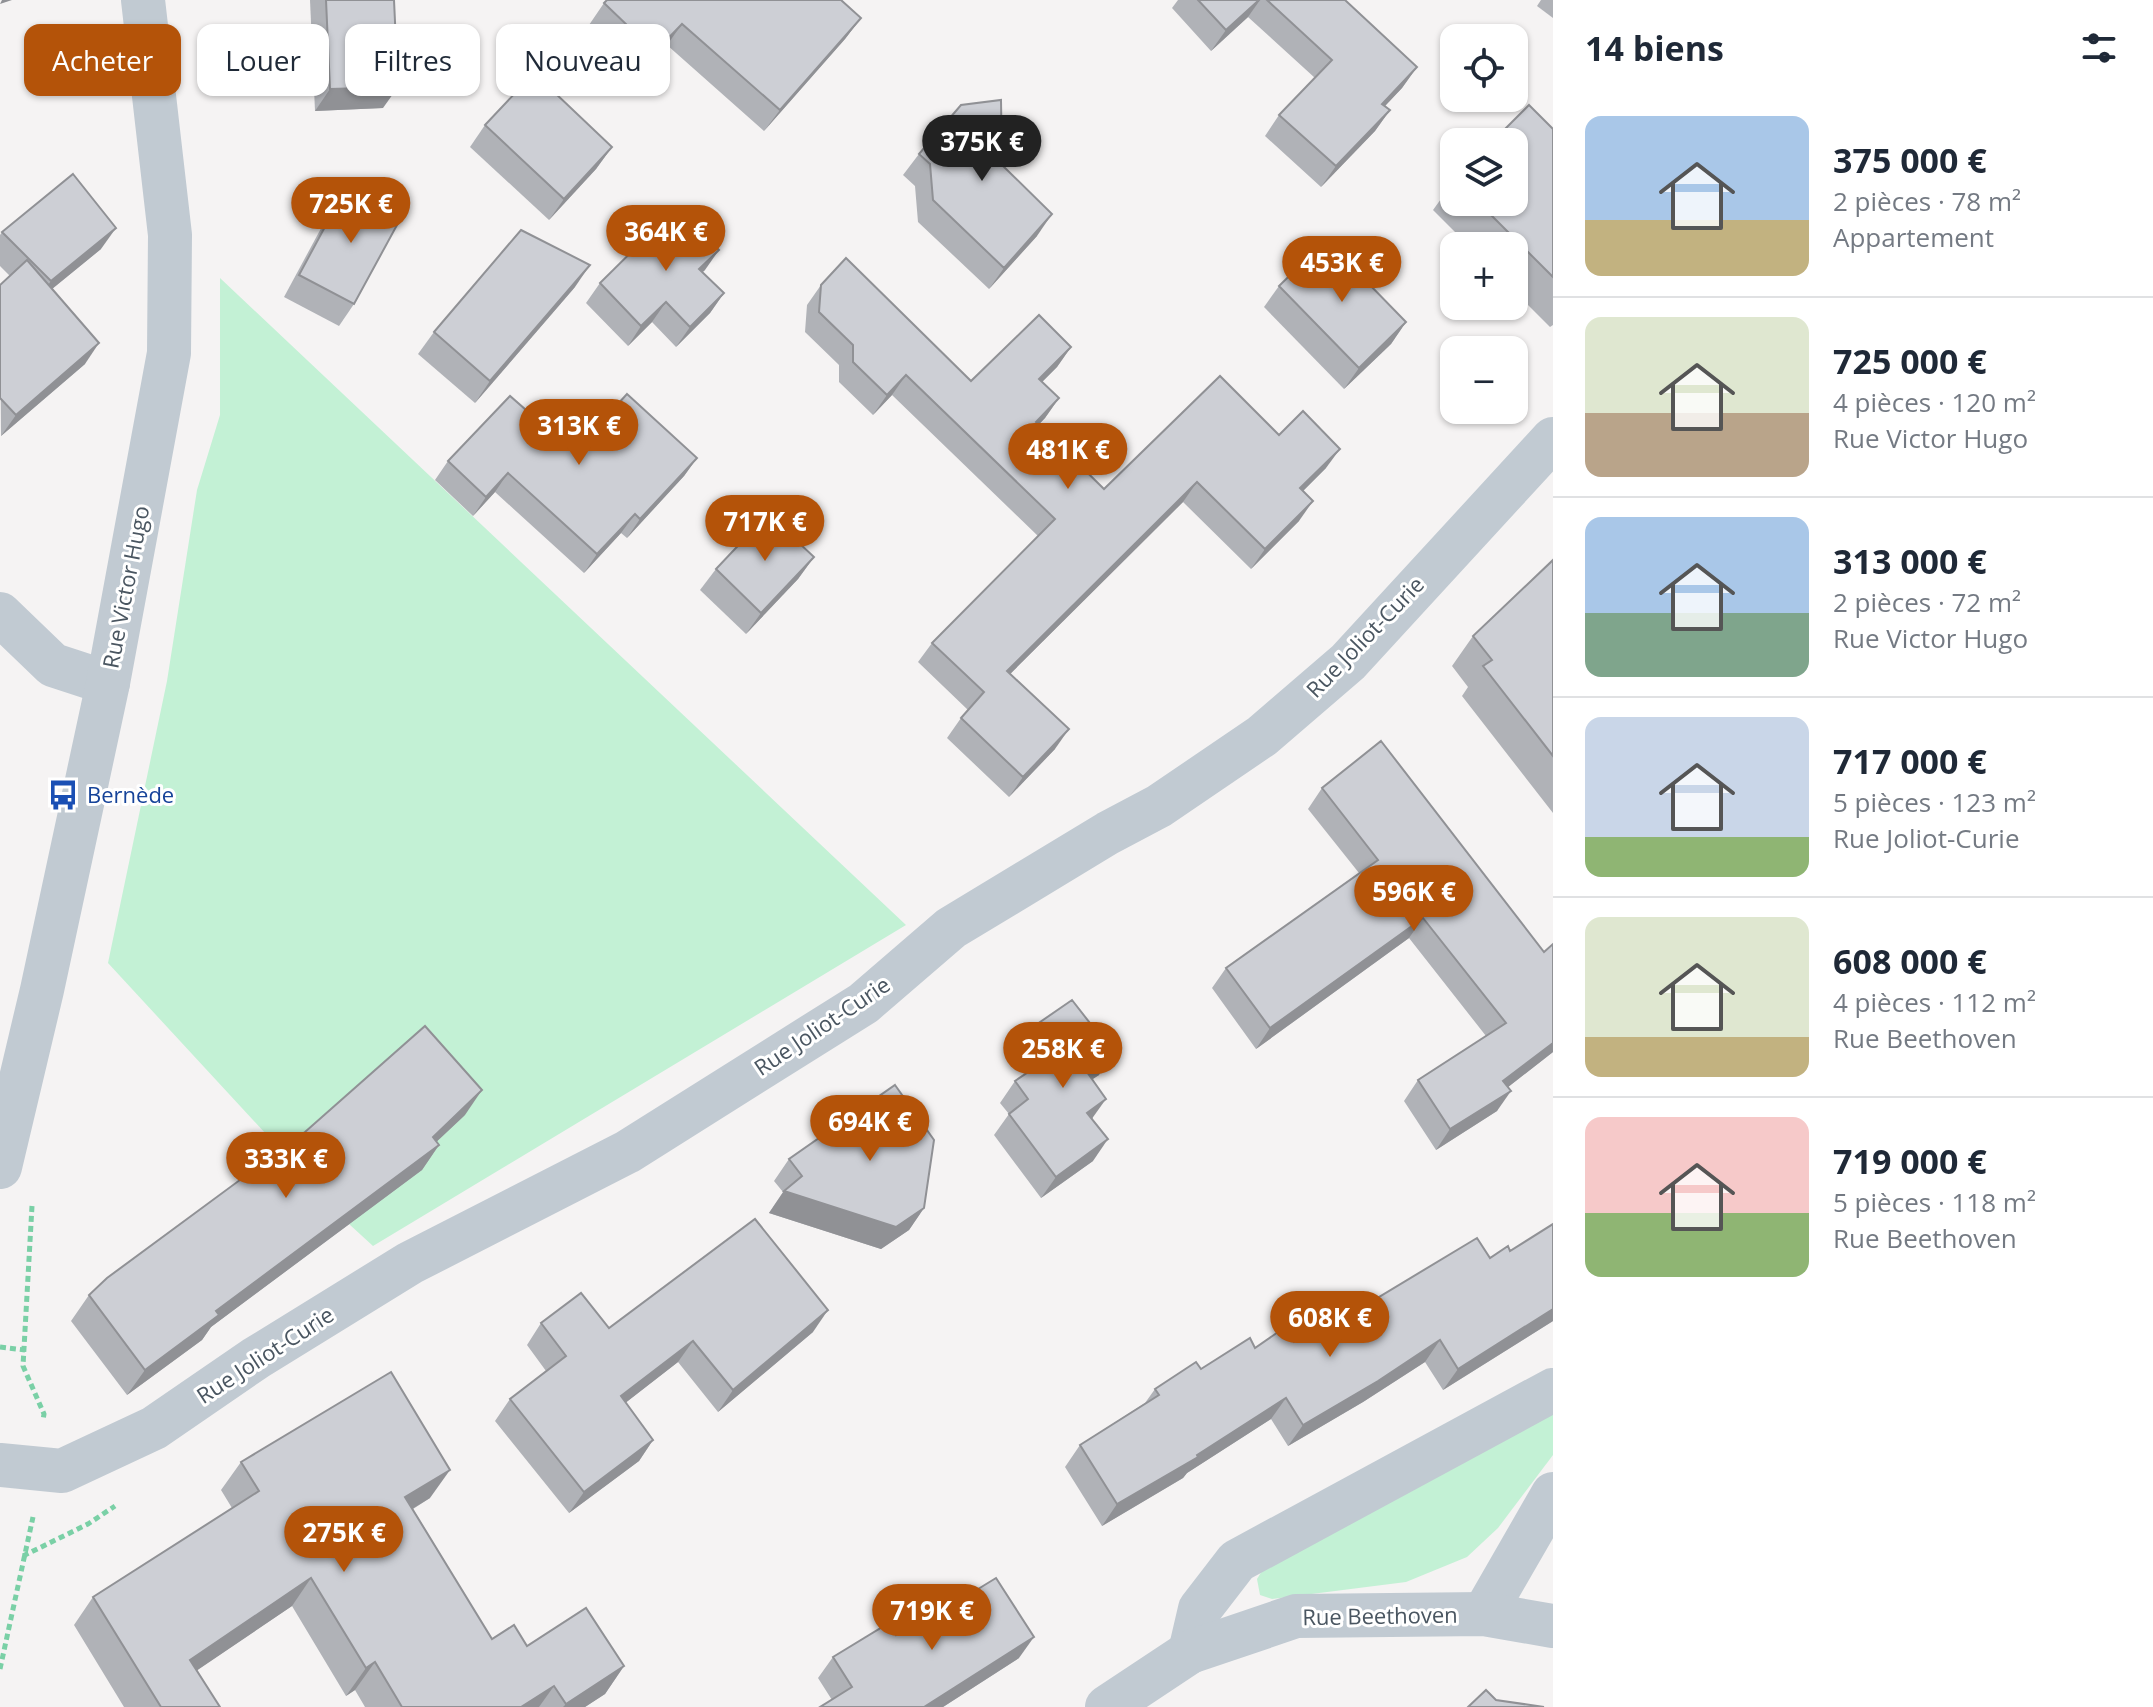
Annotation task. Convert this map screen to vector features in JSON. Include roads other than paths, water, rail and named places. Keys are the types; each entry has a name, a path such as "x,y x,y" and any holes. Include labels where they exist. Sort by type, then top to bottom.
{"street":[{"name":"Rue Victor Hugo","path":"0,1167 42,990 108,683 169,353 170,235 143,0"},
{"name":"Rue Joliot-Curie","path":"0,1465 62,1471 154,1428 256,1358 410,1263 627,1152 864,1003 951,928 1108,833 1159,806 1262,736 1348,662 1553,439"},
{"path":"0,614 53,665 108,683"},
{"path":"1190,1652 1200,1609 1237,1561 1553,1390"},
{"path":"1484,1614 1553,1494"},
{"name":"Rue Beethoven","path":"1107,1707 1190,1652 1296,1616 1484,1614 1553,1626"}],"place":[{"name":"Bernède","path":"63,795"}]}
